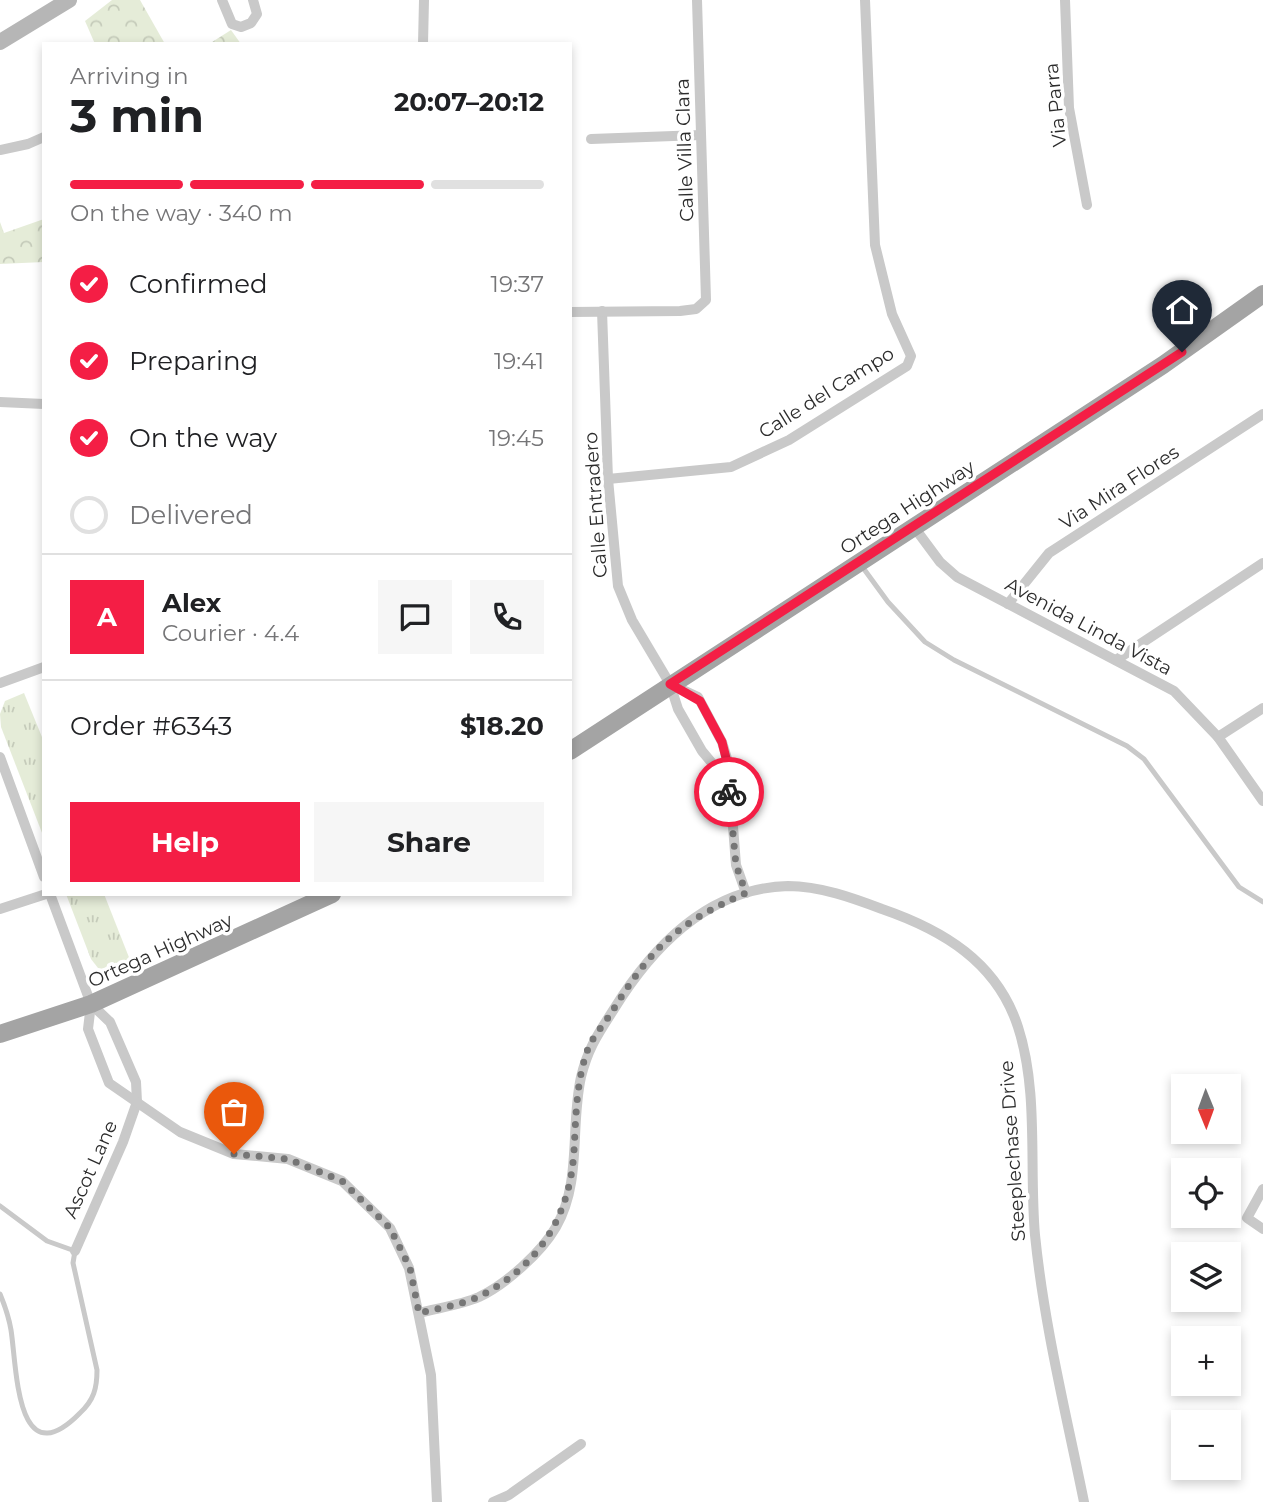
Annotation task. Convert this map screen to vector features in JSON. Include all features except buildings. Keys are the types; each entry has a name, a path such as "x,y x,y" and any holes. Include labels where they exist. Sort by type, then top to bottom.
{"main road":[{"name":"Ortega Highway","path":"572,750 1163,365 1263,294"},
{"name":"Ortega Highway","path":"0,1034 91,1004 328,896"}],"street":[{"path":"0,42 69,0"},
{"path":"222,0 232,24 241,26 251,23 257,15 253,0"},
{"path":"423,42 424,0"},
{"name":"Calle Villa Clara","path":"602,311 680,312 696,309 706,300 697,0"},
{"name":"Calle del Campo","path":"608,479 731,467 789,440 906,366 911,356 892,314 875,245 865,0"},
{"name":"Via Parra","path":"1065,0 1069,108 1087,205"},
{"path":"591,139 701,135"},
{"path":"0,150 42,138"},
{"path":"572,312 602,311"},
{"name":"Calle Entradero","path":"602,311 608,479 618,586 632,620 670,684 678,709 702,751 727,781"},
{"path":"0,402 42,404"},
{"name":"Via Mira Flores","path":"1008,604 1049,553 1263,414"},
{"name":"Avenida Linda Vista","path":"914,527 940,562 957,577 1174,691 1218,737 1263,800"},
{"path":"1116,660 1263,563"},
{"path":"0,683 42,668"},
{"path":"670,684 698,697 722,742 727,762 736,865 746,893"},
{"path":"1218,737 1263,708"},
{"path":"702,751 722,742"},
{"path":"0,757 42,872"},
{"name":"Steeplechase Drive","path":"419,1313 479,1297 508,1278 555,1229 567,1201 573,1171 578,1093 590,1045 632,980 665,940 699,914 746,893 789,886 841,894 929,926 955,941 989,972 1018,1026 1033,1140 1031,1189 1040,1283 1084,1502"},
{"path":"0,909 42,896"},
{"path":"49,896 91,1004 110,1021 136,1082 137,1102"},
{"path":"91,1004 88,1029 108,1083 180,1132 234,1154 288,1159 342,1181 390,1228 410,1268 431,1375 437,1502"},
{"name":"Ascot Lane","path":"75,1251 123,1142 137,1102"},
{"path":"1263,1189 1247,1218 1263,1230"},
{"path":"493,1502 509,1495 581,1444"}],"lane":[{"path":"859,562 888,602 925,642 954,660 1127,746 1144,760 1239,887 1263,902"},
{"path":"0,1206 47,1241 75,1251 73,1263 97,1370 97,1387 92,1399 60,1431 51,1434 42,1431 29,1422 21,1408 15,1380 11,1328 0,1294"}],"green space":[{"path":"112,0 140,0 164,42 94,42 85,21"},
{"path":"231,30 240,42 212,42"},
{"path":"42,220 42,262 0,264 0,222 4,233"},
{"path":"24,693 42,737 42,833 1,727 0,714 5,701"},
{"path":"67,896 105,896 132,965 117,971 98,968 91,959"}],"way so far":[{"path":"234,1154 288,1159 342,1181 390,1228 410,1268 419,1313 479,1297 508,1278 533,1255 555,1229 567,1201 573,1171 578,1093 590,1045 632,980 665,940 699,914 746,893 736,865 729,792"}],"route":[{"path":"729,792 727,762 722,742 698,697 670,684 1182,352"}]}
